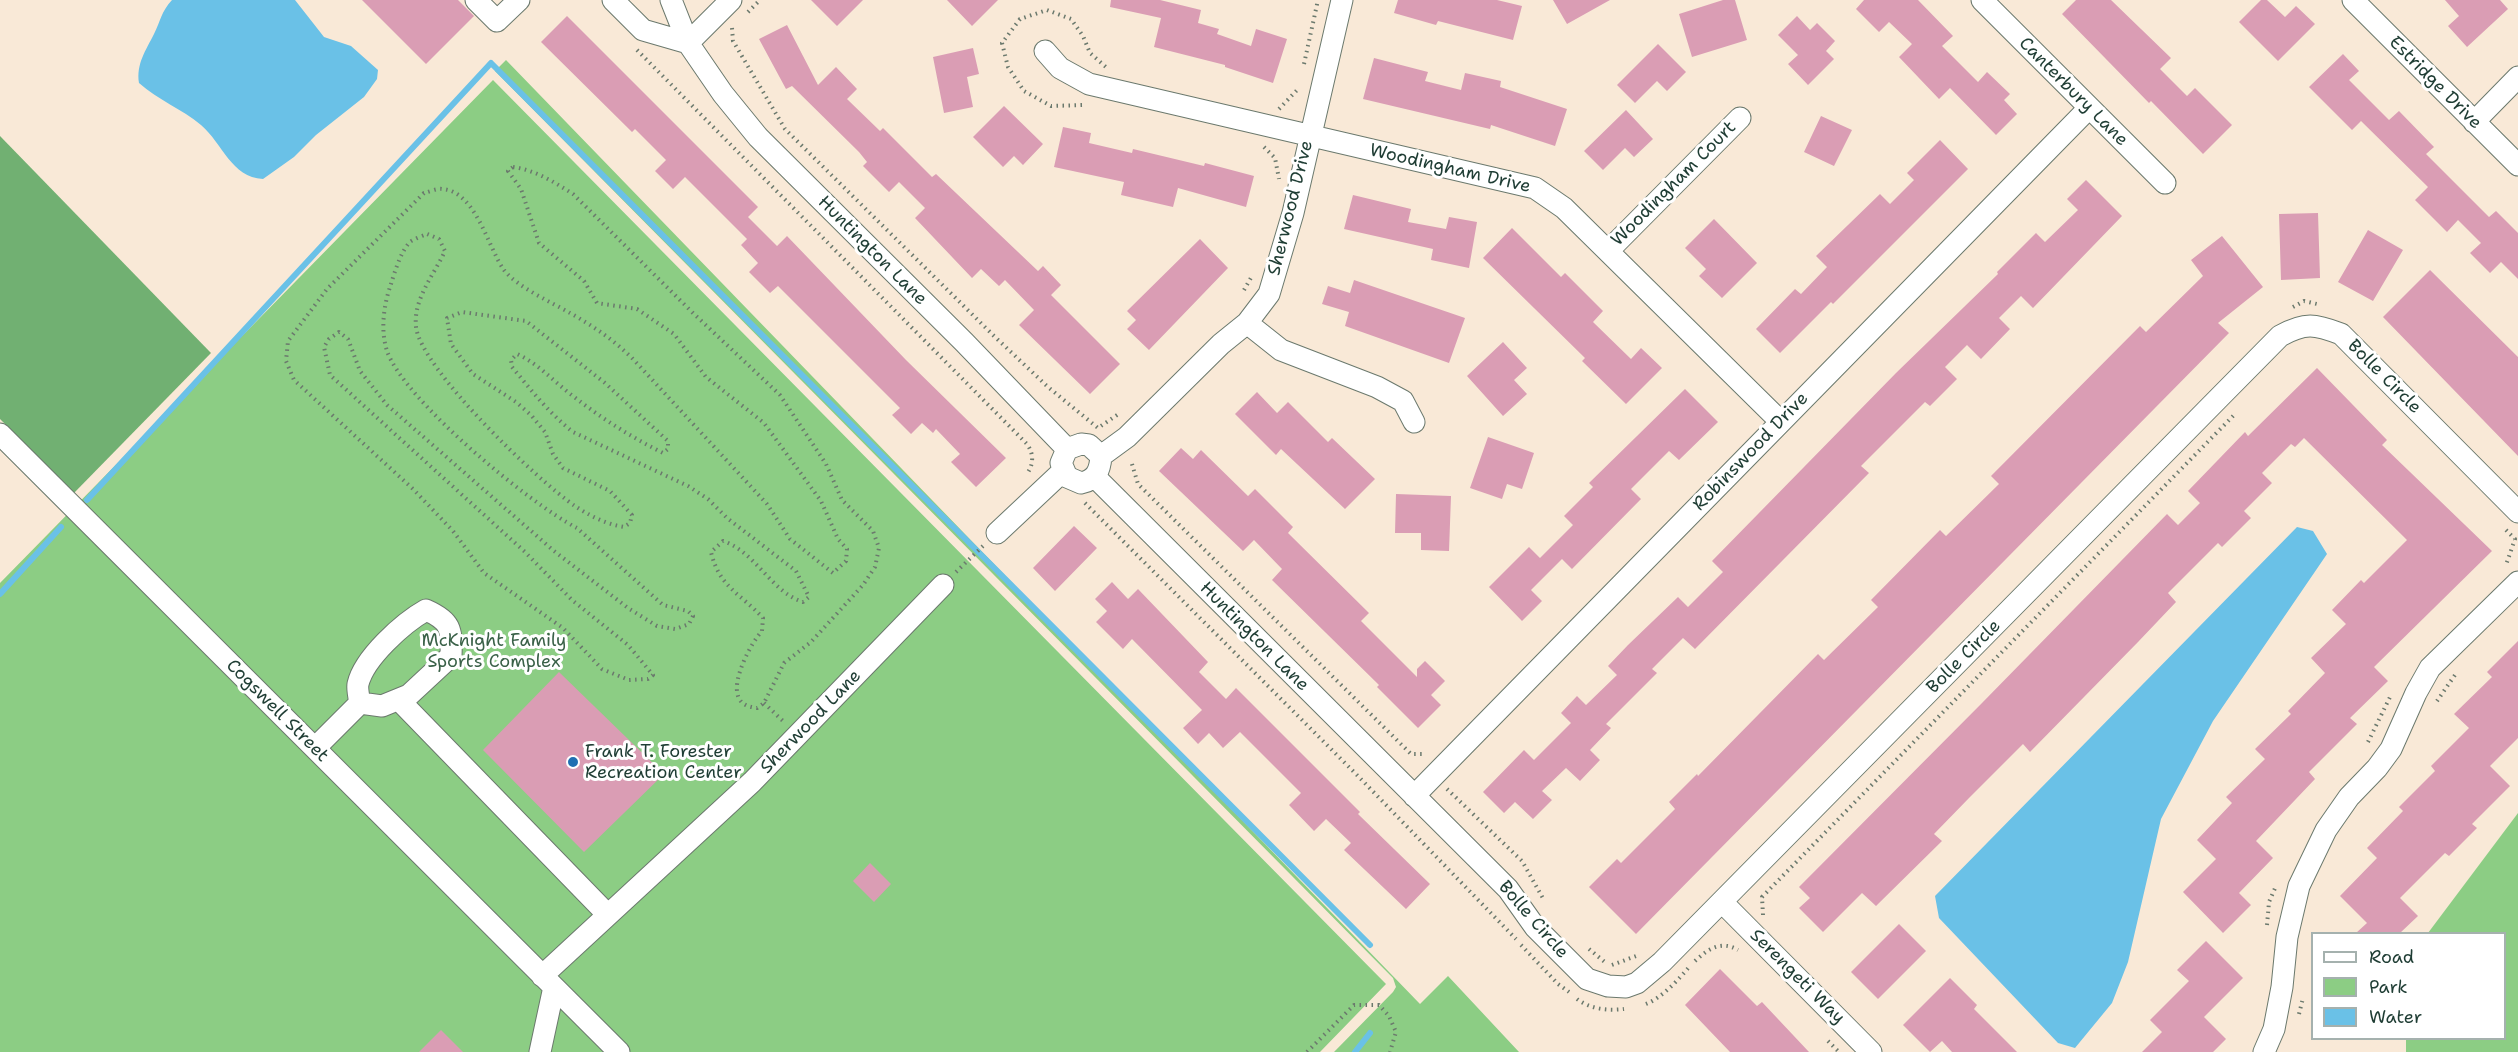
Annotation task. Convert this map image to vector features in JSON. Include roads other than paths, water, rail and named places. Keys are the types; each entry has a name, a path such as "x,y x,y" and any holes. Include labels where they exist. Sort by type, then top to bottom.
{"street":[{"path":"476,0 497,21 519,0"},
{"path":"613,0 643,30 688,43 738,7"},
{"name":"Huntington Lane","path":"670,0 688,43 723,94 758,137 964,342 1067,449"},
{"name":"Sherwood Drive","path":"1101,456 1127,437 1221,344 1247,322 1269,294 1293,213 1342,0"},
{"name":"Canterbury Lane","path":"1982,0 2165,183"},
{"name":"Estridge Drive","path":"2353,0 2518,165"},
{"name":"Woodingham Drive","path":"1045,51 1060,68 1089,84 1535,188 1564,208 1781,422"},
{"path":"2474,122 2518,77"},
{"name":"Robinswood Drive","path":"1414,796 2089,108"},
{"name":"Woodingham Court","path":"1608,250 1740,118"},
{"path":"1247,322 1281,350 1377,387 1402,401 1414,422"},
{"name":"Bolle Circle","path":"1414,796 1508,889 1535,927 1587,979 1608,986 1626,987 1637,983 1662,962 2280,336 2300,325 2320,326 2341,334 2518,512"},
{"name":"Cogswell Street","path":"0,434 619,1052"},
{"path":"1081,444 1089,445 1101,456 1099,471 1095,477 1081,483 1067,477 1063,471 1061,463 1067,449 1081,444"},
{"path":"992,538 1063,471"},
{"name":"Huntington Lane","path":"1095,477 1414,796"},
{"path":"2265,1052 2274,1029 2282,987 2287,937 2299,885 2326,830 2349,797 2377,768 2391,749 2430,668 2512,576"},
{"name":"Sherwood Lane","path":"548,982 609,915 752,783 943,585"},
{"path":"426,610 443,618 452,634 451,656 409,695 382,706 360,703 358,685 374,655 410,619 426,610"},
{"path":"399,700 609,915"},
{"path":"315,748 360,703"},
{"name":"Serengeti Way","path":"1722,902 1871,1052"},
{"path":"540,1052 548,982"}],"water":[{"path":"172,0 295,0 324,37 351,46 378,70 377,79 364,97 316,135 294,157 263,179 252,177 235,166 201,125 139,83 142,57 163,12"},
{"path":"2297,527 2313,531 2327,554 2213,721 2161,819 2128,962 2112,1003 2075,1048 2058,1043 1939,918 1935,896"}],"waterway":[{"path":"87,500 491,63 1370,945"},
{"path":"0,594 61,527"},
{"path":"1355,1052 1370,1033"}],"place":[{"name":"Frank T. Forester Recreation Center","path":"573,762"}],"park label":[{"name":"McKnight Family Sports Complex","path":"494,651"}]}
